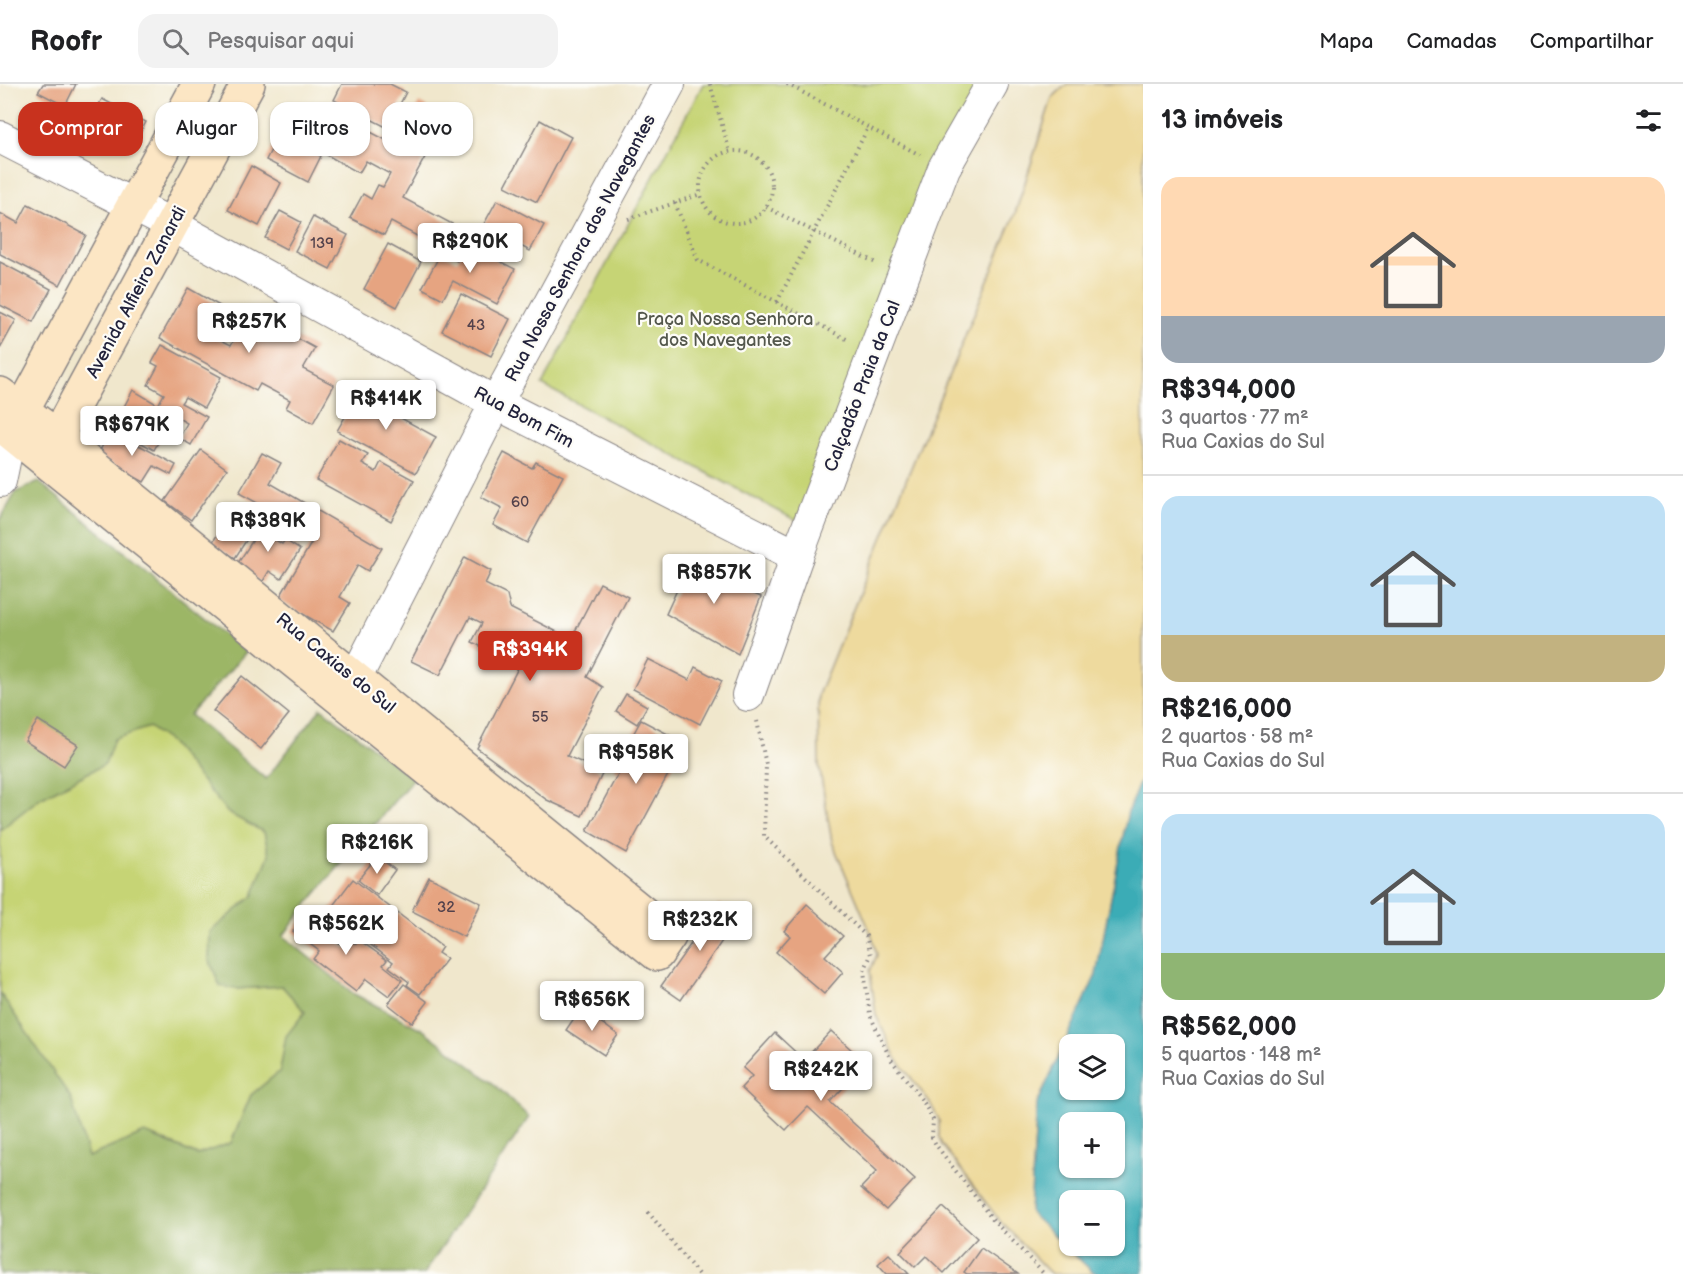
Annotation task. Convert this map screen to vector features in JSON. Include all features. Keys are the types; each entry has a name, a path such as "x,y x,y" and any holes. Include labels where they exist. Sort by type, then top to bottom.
{"street":[{"path":"1,479 8,416 132,206 199,84"},
{"name":"Avenida Alfieiro Zanardi","path":"51,448 248,84"},
{"name":"Rua Nossa Senhora dos Navegantes","path":"349,689 496,403 669,84"},
{"name":"Calçadão Praia da Cal","path":"748,694 797,556 944,168 992,84"},
{"name":"Rua Bom Fim","path":"0,138 172,225 496,403 797,556"},
{"name":"Rua Caxias do Sul","path":"8,416 51,448 663,945"},
{"path":"1,479 51,448"}],"path":[{"path":"710,84 730,152"},
{"path":"787,84 944,168"},
{"path":"777,302 868,128"},
{"path":"730,152 742,152 763,163 772,184 771,196 766,207 758,216 735,223 723,221 705,206 700,183 703,172 710,163 730,152"},
{"path":"588,233 701,194"},
{"path":"675,203 699,260 874,354"},
{"path":"766,207 903,277"},
{"path":"748,694 755,712 766,765 764,836 866,936 871,955 864,971 870,1015 890,1058 924,1103 933,1120 932,1137 936,1145 993,1220 1044,1274"},
{"path":"648,1212 698,1274"}],"green space":[{"name":"Praça Nossa Senhora dos Navegantes","path":"703,84 979,84 797,521 542,385"},
{"path":"39,482 246,652 190,715 266,779 321,708 413,779 283,936 354,994 423,1030 494,1084 529,1117 424,1274 93,1274 81,1270 0,1274 0,993 71,1098 88,1157 145,1133 197,1155 231,1143 251,1095 280,1071 286,1036 305,1012 282,986 236,989 220,986 209,959 210,932 253,896 269,855 264,832 228,813 170,742 149,727 114,739 105,764 40,798 0,830 0,520 16,492"},
{"path":"149,727 170,742 228,813 264,832 269,855 253,896 210,932 236,989 282,986 305,1012 286,1037 280,1071 251,1095 231,1143 198,1155 145,1133 88,1157 70,1098 0,993 0,830 40,798 105,764 114,739"}],"sand":[{"path":"1067,84 1143,84 1143,774 1128,811 1096,975 1069,1034 1059,1034 1059,1056 1037,1104 1030,1212 1059,1240 1059,1256 1076,1256 1093,1272 1091,1274 1051,1274 999,1220 942,1145 939,1137 939,1120 930,1103 896,1058 876,1015 870,971 877,955 872,936 832,842 819,765 818,695 1015,214 1052,98"}],"water":[{"path":"1143,774 1143,1274 1093,1272 1076,1256 1125,1256 1125,1190 1059,1190 1059,1240 1030,1213 1037,1104 1059,1056 1059,1100 1125,1100 1125,1034 1069,1034 1096,975 1128,811"}],"building":[{"path":"43,84 76,84 67,102 57,102 38,92"},
{"path":"342,84 390,84 406,92 401,102 382,102 382,125 370,119 370,102 334,100"},
{"path":"540,120 571,137 537,202 505,186"},
{"path":"370,132 382,138 382,156 426,156 403,198 456,226 443,250 391,222 384,235 350,218 363,194 371,199 378,185 383,187 390,174 366,161 359,173 329,156 370,156"},
{"path":"270,152 270,156 321,156 308,182 266,160"},
{"path":"251,166 281,183 259,226 228,210"},
{"path":"497,200 544,225 530,251 483,226"},
{"path":"28,204 86,235 60,285 0,254 0,213 18,223"},
{"path":"280,211 301,222 286,249 265,238"},
{"path":"313,217 348,235 330,269 295,251"},
{"path":"468,240 493,253 491,257 515,269 497,304 453,281 443,299 422,288 441,253 457,261"},
{"path":"388,244 421,262 397,307 364,289"},
{"path":"0,262 51,289 33,322 0,305"},
{"path":"188,288 227,310 213,336 231,345 249,312 315,348 303,369 334,385 313,423 286,408 290,400 260,384 256,391 160,338"},
{"path":"461,294 510,319 491,356 442,331"},
{"path":"0,312 16,320 0,349"},
{"path":"162,345 221,377 204,408 185,397 181,403 207,417 191,445 179,438 187,423 173,415 154,450 113,427 133,390 158,405 164,394 148,385 158,366 152,363"},
{"path":"370,385 393,398 386,410 436,437 416,473 337,431 358,394 363,397"},
{"path":"111,430 176,465 171,475 154,466 144,482 97,456"},
{"path":"339,439 368,455 362,464 376,472 381,462 414,480 391,521 316,480"},
{"path":"201,450 227,469 191,520 165,501"},
{"path":"262,453 281,463 270,483 382,548 368,571 358,565 340,597 350,603 333,631 278,600 316,535 239,493"},
{"path":"504,453 532,468 536,462 563,476 527,543 493,525 502,508 481,497"},
{"path":"235,507 258,522 235,558 212,543"},
{"path":"270,514 281,521 271,537 282,544 285,540 300,550 281,579 269,571 262,583 236,566"},
{"path":"465,557 491,571 485,584 507,595 510,608 571,639 600,583 628,597 587,677 603,687 567,756 603,772 582,816 547,800 477,748 519,666 472,642 482,623 470,617 440,675 411,661"},
{"path":"692,557 742,579 738,587 761,597 738,654 666,614"},
{"path":"648,659 689,680 695,667 722,681 700,724 633,689"},
{"path":"242,676 289,714 261,749 213,711"},
{"path":"626,694 647,706 637,724 616,711"},
{"path":"38,720 78,745 64,766 25,741"},
{"path":"641,720 685,743 626,853 587,831 619,772 614,769"},
{"path":"377,856 395,870 377,895 358,880"},
{"path":"429,877 481,903 464,937 412,911"},
{"path":"353,879 442,947 438,953 447,959 420,994 407,985 409,982 389,967 393,962 328,912"},
{"path":"719,904 738,918 681,1000 661,986"},
{"path":"807,904 843,936 825,956 843,972 824,994 776,952 790,936 784,931"},
{"path":"310,910 342,934 337,941 346,948 351,941 356,944 359,940 387,960 383,965 402,980 389,996 366,979 356,992 313,959 319,951 293,931"},
{"path":"404,984 428,1002 412,1023 388,1004"},
{"path":"581,1008 618,1035 604,1055 566,1030"},
{"path":"831,1031 866,1063 830,1102 915,1179 886,1210 861,1188 877,1171 808,1107 786,1130 741,1088 752,1076 743,1068 775,1033 804,1060"},
{"path":"943,1207 977,1238 944,1273 926,1256 915,1267 900,1252"},
{"path":"981,1248 1018,1274 967,1274 964,1272"},
{"path":"889,1254 909,1274 887,1274 878,1264"}]}
